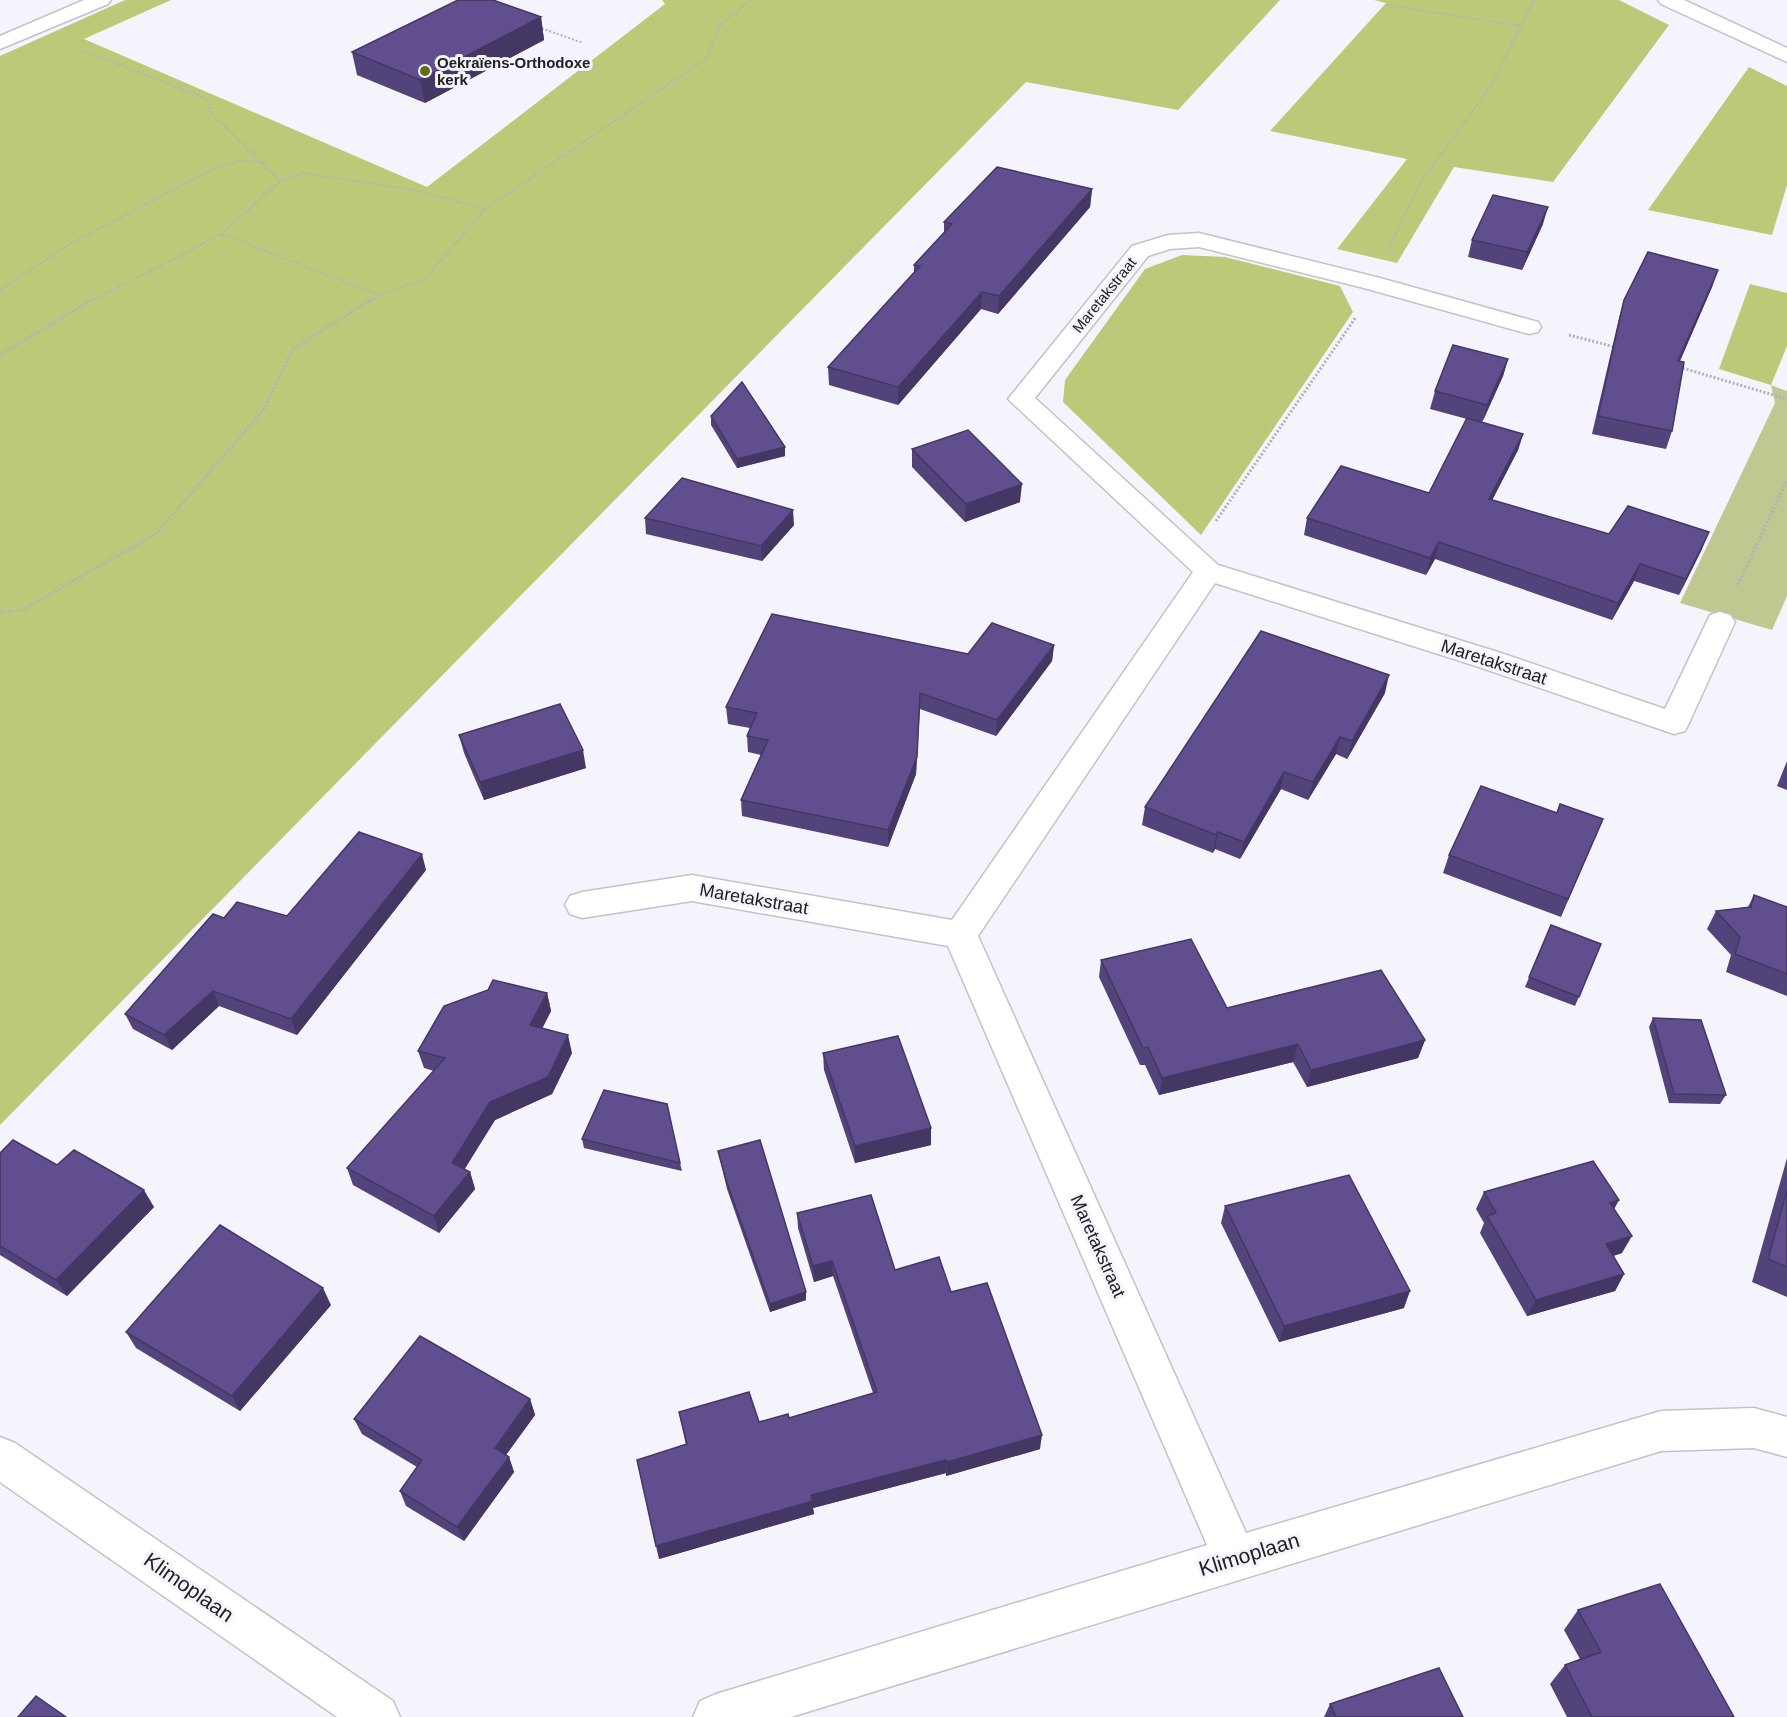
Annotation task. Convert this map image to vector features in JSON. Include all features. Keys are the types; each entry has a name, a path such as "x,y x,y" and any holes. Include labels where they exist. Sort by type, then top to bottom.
{"street":[{"path":"0,43 101,0"},
{"path":"1668,0 1787,56"},
{"name":"Maretakstraat","path":"1529,327 1372,283 1199,240 1168,242 1140,251 1021,399 1208,571 1490,660 1674,723 1720,622"},
{"path":"960,935 1208,571"},
{"name":"Maretakstraat","path":"582,905 693,888 960,935 1235,1558"},
{"name":"Klimoplaan","path":"716,1717 1235,1558 1661,1431 1754,1428 1787,1437"},
{"name":"Klimoplaan","path":"0,1456 377,1717"}],"path":[{"path":"0,612 22,610 156,534 264,409 293,349 379,295 425,279 485,209 707,58 719,26 751,0"},
{"path":"1389,248 1422,180 1489,89 1534,0"},
{"path":"1387,5 1521,26"},
{"path":"539,27 583,43"},
{"path":"19,36 56,40 205,98 210,104 211,113 280,181"},
{"path":"0,290 68,245 213,169 242,160 264,164"},
{"path":"0,355 104,293 222,234 280,181 304,173 414,190 485,209"},
{"path":"222,234 379,295"},
{"path":"1216,521 1360,312"},
{"path":"1569,335 1620,349"},
{"path":"1676,366 1787,399"},
{"path":"1736,588 1787,480"}],"green space":[{"path":"125,0 171,0 84,39 427,187 665,4 662,0 1280,0 1178,110 1026,82 0,1125 0,56"},
{"path":"1374,0 1619,0 1669,25 1553,182 1454,167 1397,263 1337,249 1407,159 1270,131 1386,3"},
{"path":"1749,67 1787,86 1787,185 1772,235 1648,210"},
{"path":"1182,255 1225,257 1340,286 1353,312 1201,535 1063,402 1065,380 1145,269"},
{"path":"1750,284 1787,293 1787,346 1771,385 1719,369"},
{"path":"1771,385 1787,391 1787,596 1772,630 1680,603 1775,403"}],"building":[{"path":"458,0 493,0 541,17 420,80 352,52"},
{"path":"997,167 1092,189 999,296 982,292 898,387 828,367 920,266 914,265 952,224 944,222"},
{"path":"1493,195 1548,207 1527,252 1472,240"},
{"path":"1648,252 1718,270 1678,361 1684,362 1672,431 1598,416 1624,300"},
{"path":"1453,345 1508,359 1487,405 1435,391"},
{"path":"742,382 785,447 737,459 711,416"},
{"path":"1467,418 1523,434 1489,499 1609,534 1628,506 1709,532 1686,579 1640,564 1618,603 1439,542 1430,558 1307,518 1341,466 1429,493"},
{"path":"968,430 1022,484 966,504 912,449"},
{"path":"682,478 793,510 761,546 645,518"},
{"path":"772,614 968,654 992,623 1054,645 997,720 920,693 917,757 888,830 741,800 768,740 747,736 757,713 726,707"},
{"path":"1261,631 1389,675 1352,741 1340,737 1313,782 1284,772 1244,842 1218,832 1216,835 1145,807"},
{"path":"560,704 583,750 480,782 459,735"},
{"path":"1481,786 1557,813 1560,804 1603,819 1568,899 1449,855"},
{"path":"359,832 422,854 291,1019 213,991 164,1035 125,1014 213,914 224,918 237,902 287,916"},
{"path":"1754,895 1787,907 1787,974 1735,954 1740,937 1716,911 1751,907"},
{"path":"1551,925 1601,944 1579,997 1529,977"},
{"path":"1191,939 1227,1008 1381,970 1425,1040 1311,1070 1298,1044 1162,1078 1148,1047 1143,1048 1101,960"},
{"path":"493,980 547,993 530,1025 568,1035 548,1077 490,1102 452,1163 470,1172 434,1216 347,1168 445,1058 418,1051 444,1006 488,990"},
{"path":"1653,1018 1701,1020 1726,1095 1674,1094"},
{"path":"898,1036 931,1128 855,1146 823,1053"},
{"path":"604,1090 667,1104 680,1163 582,1139"},
{"path":"13,1140 57,1165 74,1150 144,1190 56,1280 0,1246 0,1153"},
{"path":"760,1140 806,1292 770,1304 718,1151"},
{"path":"1593,1161 1619,1200 1610,1203 1632,1236 1606,1244 1624,1274 1536,1300 1487,1216 1496,1213 1484,1192"},
{"path":"1349,1175 1410,1291 1284,1326 1225,1206"},
{"path":"1787,1190 1787,1267 1768,1259"},
{"path":"871,1195 895,1270 939,1257 951,1292 987,1283 1042,1435 947,1462 946,1460 811,1495 813,1501 656,1546 637,1460 687,1444 679,1412 749,1392 759,1422 788,1414 789,1418 877,1392 832,1261 813,1266 797,1213"},
{"path":"220,1225 323,1288 232,1396 126,1332"},
{"path":"420,1336 530,1399 495,1448 509,1457 457,1527 400,1491 422,1460 354,1419"},
{"path":"1660,1584 1734,1717 1592,1717 1565,1665 1601,1652 1578,1610"},
{"path":"1439,1668 1463,1717 1336,1717 1330,1704"},
{"path":"36,1696 66,1717 18,1717"}],"place":[{"name":"Oekraïens-Orthodoxe kerk","path":"425,71"}]}
